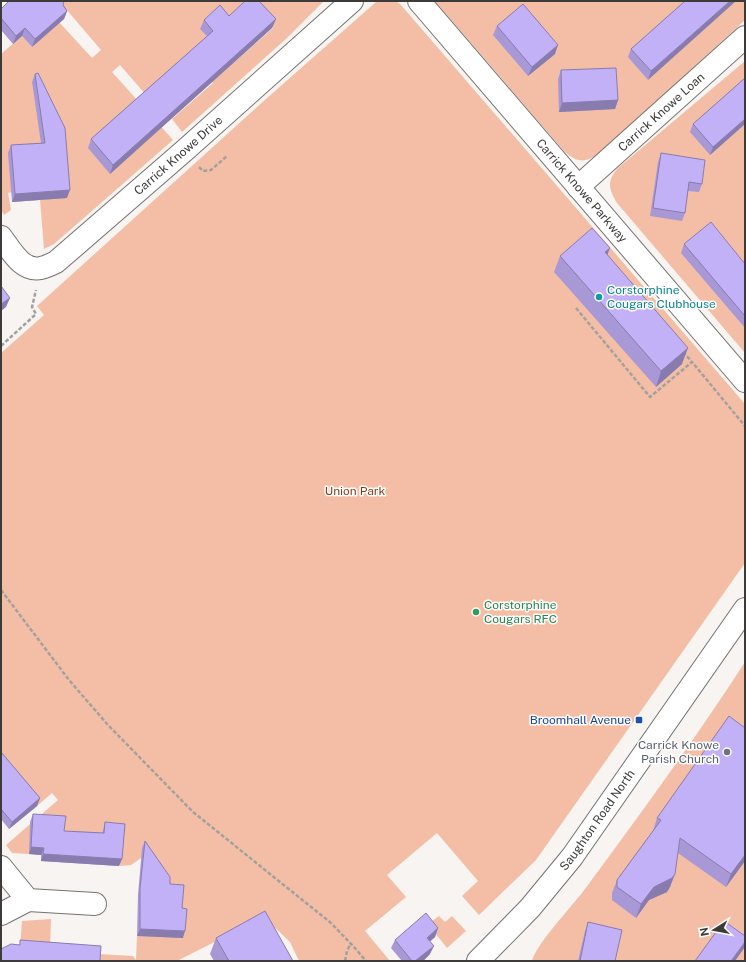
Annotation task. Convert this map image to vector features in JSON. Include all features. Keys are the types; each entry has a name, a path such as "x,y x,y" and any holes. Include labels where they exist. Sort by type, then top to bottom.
{"street":[{"name":"Carrick Knowe Drive","path":"41,268 56,262 190,146 352,1"},
{"name":"Carrick Knowe Parkway","path":"419,1 745,381"},
{"name":"Carrick Knowe Loan","path":"578,187 745,37"},
{"path":"1,237 18,259 29,268 41,268"},
{"name":"Saughton Road North","path":"484,959 530,908 572,857 745,609"},
{"path":"1,867 28,900"},
{"path":"1,914 28,900 95,904"}],"path":[{"path":"1,346 36,314 32,307 41,268"},
{"path":"576,308 650,397 692,362"},
{"path":"678,346 745,426"},
{"path":"1,590 69,680 108,726 193,812 331,923 366,961"},
{"path":"345,961 347,951 351,943"}],"green space":[{"path":"324,1 287,38 182,132 172,119 213,83 191,57 147,96 120,65 112,72 173,140 54,244 44,249 40,200 67,197 12,192 8,193 11,210 4,215 1,210 1,54 22,36 32,47 59,22 92,58 101,50 60,2","holes":["250,2 273,28 232,64"]},
{"name":"Union Park","path":"396,1 401,5 745,404 745,563 536,860 479,915 462,896 478,881 437,833 387,875 406,897 365,931 390,961 299,961 290,942 264,917 177,961 97,961 98,954 133,956 136,960 137,936 166,937 167,891 147,854 131,865 120,866 121,842 101,841 29,854 12,853 6,845 58,800 52,793 37,806 1,763 1,353 44,315 37,306 266,99 376,2"},
{"path":"435,1 745,1 745,20 599,154 589,159 577,160 564,151"},
{"path":"745,61 745,353 617,203 610,189 610,181 618,168"},
{"path":"745,662 745,961 532,961 539,946 582,893 665,779"},
{"path":"439,916 445,922 452,916 466,931 447,948 428,924"},
{"path":"51,919 50,950 20,948 22,921"}],"building":[{"path":"9,1 64,1 63,5 67,11 35,39 25,28 16,36 1,18 1,9"},
{"path":"245,1 259,1 276,19 113,165 91,139 213,31 204,20 220,5 229,16"},
{"path":"685,1 730,1 651,71 631,49"},
{"path":"523,4 558,45 532,67 497,26"},
{"path":"616,68 618,100 562,103 561,70"},
{"path":"38,73 65,128 70,190 15,194 11,145 45,143 35,74"},
{"path":"745,78 745,119 713,147 693,124"},
{"path":"661,153 705,160 702,184 689,182 685,213 653,208"},
{"path":"711,222 745,264 745,316 684,244"},
{"path":"592,228 610,248 605,252 688,348 661,371 560,256"},
{"path":"1,286 10,298 1,304"},
{"path":"729,716 745,728 745,855 731,874 680,838 675,874 672,878 654,887 641,904 617,887 617,880 661,820 657,818"},
{"path":"1,752 40,798 12,822 1,809"},
{"path":"33,814 66,816 64,831 104,833 105,822 125,824 122,859 43,854 44,848 31,847"},
{"path":"145,841 170,877 170,884 184,885 182,908 187,909 185,931 140,929 140,888"},
{"path":"265,911 293,961 229,961 216,938"},
{"path":"426,913 438,928 427,938 434,946 415,961 412,961 395,940"},
{"path":"724,921 745,936 745,942 731,961 695,961"},
{"path":"588,922 622,930 615,961 580,961"},
{"path":"20,940 101,946 100,961 1,961 1,949 11,944 20,945"}],"place":[{"name":"Corstorphine Cougars Clubhouse","path":"599,297"},
{"name":"Corstorphine Cougars RFC","path":"476,612"},
{"name":"Broomhall Avenue","path":"639,720"},
{"name":"Carrick Knowe Parish Church","path":"727,752"}]}
